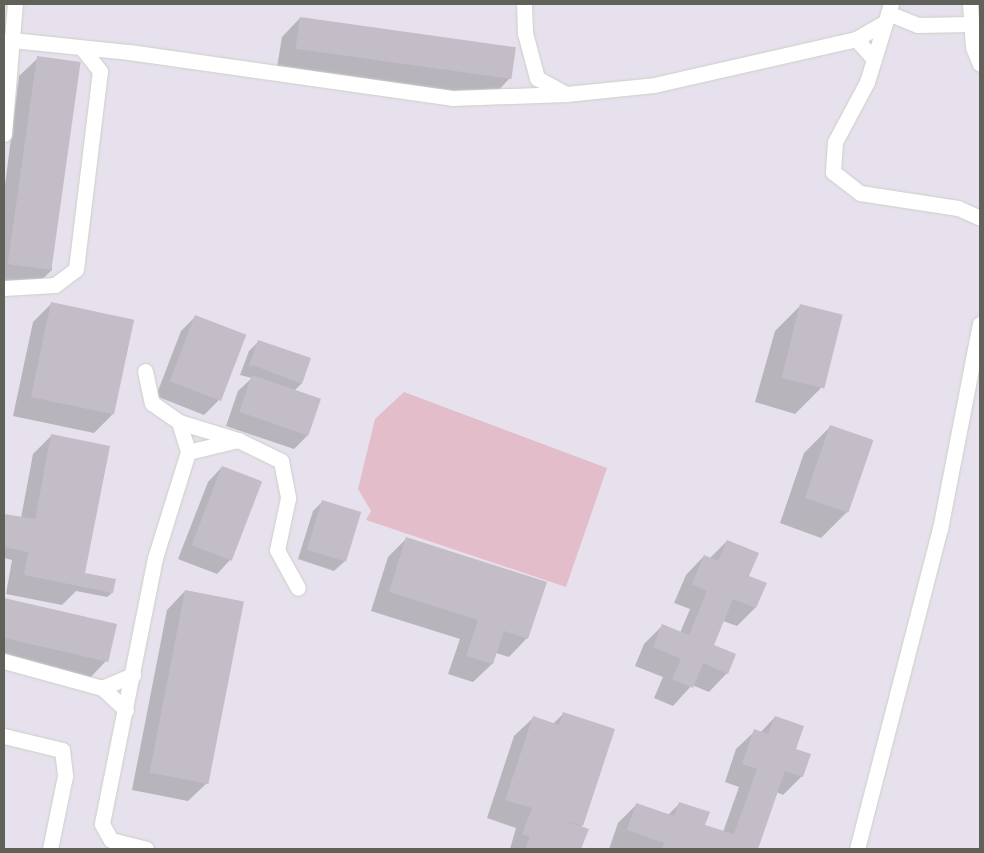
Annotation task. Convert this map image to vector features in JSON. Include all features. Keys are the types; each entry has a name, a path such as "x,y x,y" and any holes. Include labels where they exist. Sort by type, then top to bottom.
{"street":[{"path":"4,134 8,41 15,4"},
{"path":"524,4 525,33 538,78 566,94"},
{"path":"970,4 973,47 980,64"},
{"path":"8,41 129,52 452,98 526,96 654,85 856,39 888,13"},
{"path":"888,13 918,25 971,24"},
{"path":"888,13 867,82 835,142 833,172 860,192 958,208 980,218"},
{"path":"856,39 874,59"},
{"path":"4,288 55,285 76,269 90,138 100,71 82,48"},
{"path":"100,71 129,52"},
{"path":"526,96 538,78"},
{"path":"857,849 940,529 980,324"},
{"path":"144,371 152,403 179,422 238,440 281,461 288,498 277,550 298,588"},
{"path":"146,849 111,840 102,824 155,558 188,452 179,422"},
{"path":"188,452 238,440"},
{"path":"4,661 102,688 126,710"},
{"path":"102,688 133,675"},
{"path":"4,736 62,750 65,776 50,849"}],"shaded area":[{"path":"404,392 607,468 566,587 366,520 371,511 358,489 375,419"}],"building":[{"path":"300,17 516,47 511,79 296,49"},
{"path":"37,56 81,62 51,270 8,264"},
{"path":"51,302 134,320 114,415 31,397"},
{"path":"800,304 843,315 824,388 782,378"},
{"path":"195,315 246,335 221,401 170,381"},
{"path":"258,340 311,358 302,384 253,365 249,367"},
{"path":"252,375 321,399 308,436 239,412"},
{"path":"830,425 873,440 848,513 805,498"},
{"path":"51,434 110,446 85,573 116,579 113,593 24,575 28,552 4,547 4,514 35,519"},
{"path":"222,466 262,481 232,561 192,545"},
{"path":"322,500 361,512 346,562 307,550"},
{"path":"406,537 547,582 528,639 504,631 493,664 466,656 478,620 389,592"},
{"path":"727,540 759,553 749,576 767,583 756,608 733,599 714,645 736,654 728,674 703,663 693,688 672,679 681,659 653,647 662,624 689,635 707,591 692,584 704,555 718,561"},
{"path":"185,590 244,601 208,784 150,773"},
{"path":"4,598 117,624 108,662 4,638"},
{"path":"563,712 615,729 583,826 554,817 589,829 581,849 525,849 530,837 522,834 532,808 505,800 533,716 559,725"},
{"path":"775,716 804,726 796,749 811,754 803,777 785,771 758,849 662,849 664,843 627,830 636,803 674,816 679,802 710,812 705,825 734,834 757,769 742,764 754,729 768,734"}]}
